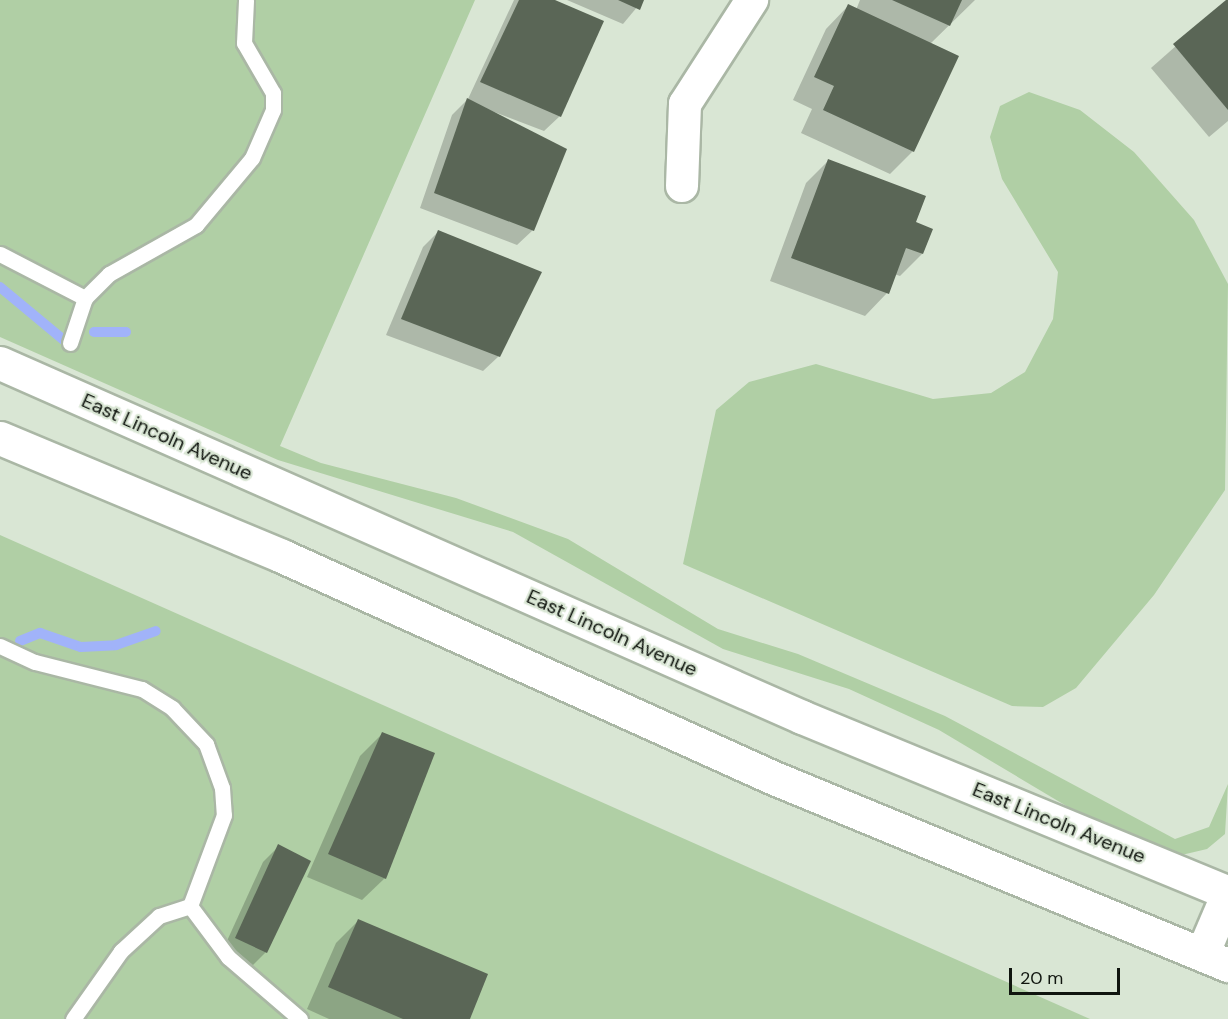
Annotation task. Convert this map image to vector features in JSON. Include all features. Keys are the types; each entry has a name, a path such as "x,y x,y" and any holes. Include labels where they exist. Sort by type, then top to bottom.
{"main road":[{"name":"East Lincoln Avenue","path":"0,363 802,717 1228,893"},
{"path":"0,438 282,556 774,778 1215,959 1228,893"}],"street":[{"path":"682,186 685,104 752,0"}],"lane":[{"path":"70,343 85,298 109,274 168,246 196,225 265,136 273,93 244,43 246,0"},
{"path":"0,254 85,298"},
{"path":"0,646 35,662 142,689 172,708 206,744 222,788 224,815 190,906"},
{"path":"73,1019 121,951 159,916 190,906"},
{"path":"190,906 228,957 300,1019"}],"green space":[{"path":"0,0 475,0 280,446 321,463 456,498 568,539 718,629 798,654 945,716 1175,839 1209,827 1228,784 1225,834 1207,849 1173,857 1100,826 939,730 849,689 723,649 513,532 278,460 0,337"},
{"path":"1029,92 1080,110 1134,152 1194,220 1228,284 1225,490 1154,595 1076,688 1043,707 1012,706 683,564 716,410 749,382 816,364 933,399 991,393 1025,372 1053,319 1058,272 1002,179 990,137 1000,106"},
{"path":"0,535 1090,1019 0,1019"}],"building":[{"path":"519,0 555,0 604,21 561,117 480,82"},
{"path":"618,0 644,0 640,10"},
{"path":"892,0 962,0 950,26"},
{"path":"1228,0 1228,110 1173,44"},
{"path":"848,4 959,56 914,152 823,110 834,86 814,77"},
{"path":"467,98 567,149 534,231 434,193"},
{"path":"828,159 926,196 916,222 933,229 923,254 906,248 889,294 791,258"},
{"path":"438,230 542,272 500,357 401,319"},
{"path":"382,732 435,753 386,879 328,854"},
{"path":"278,844 311,861 267,953 235,938"},
{"path":"358,919 488,974 470,1019 403,1019 328,987"}],"waterway":[{"path":"0,287 65,341"},
{"path":"94,332 126,332"},
{"path":"20,641 40,633 81,647 116,645 156,631"}]}
